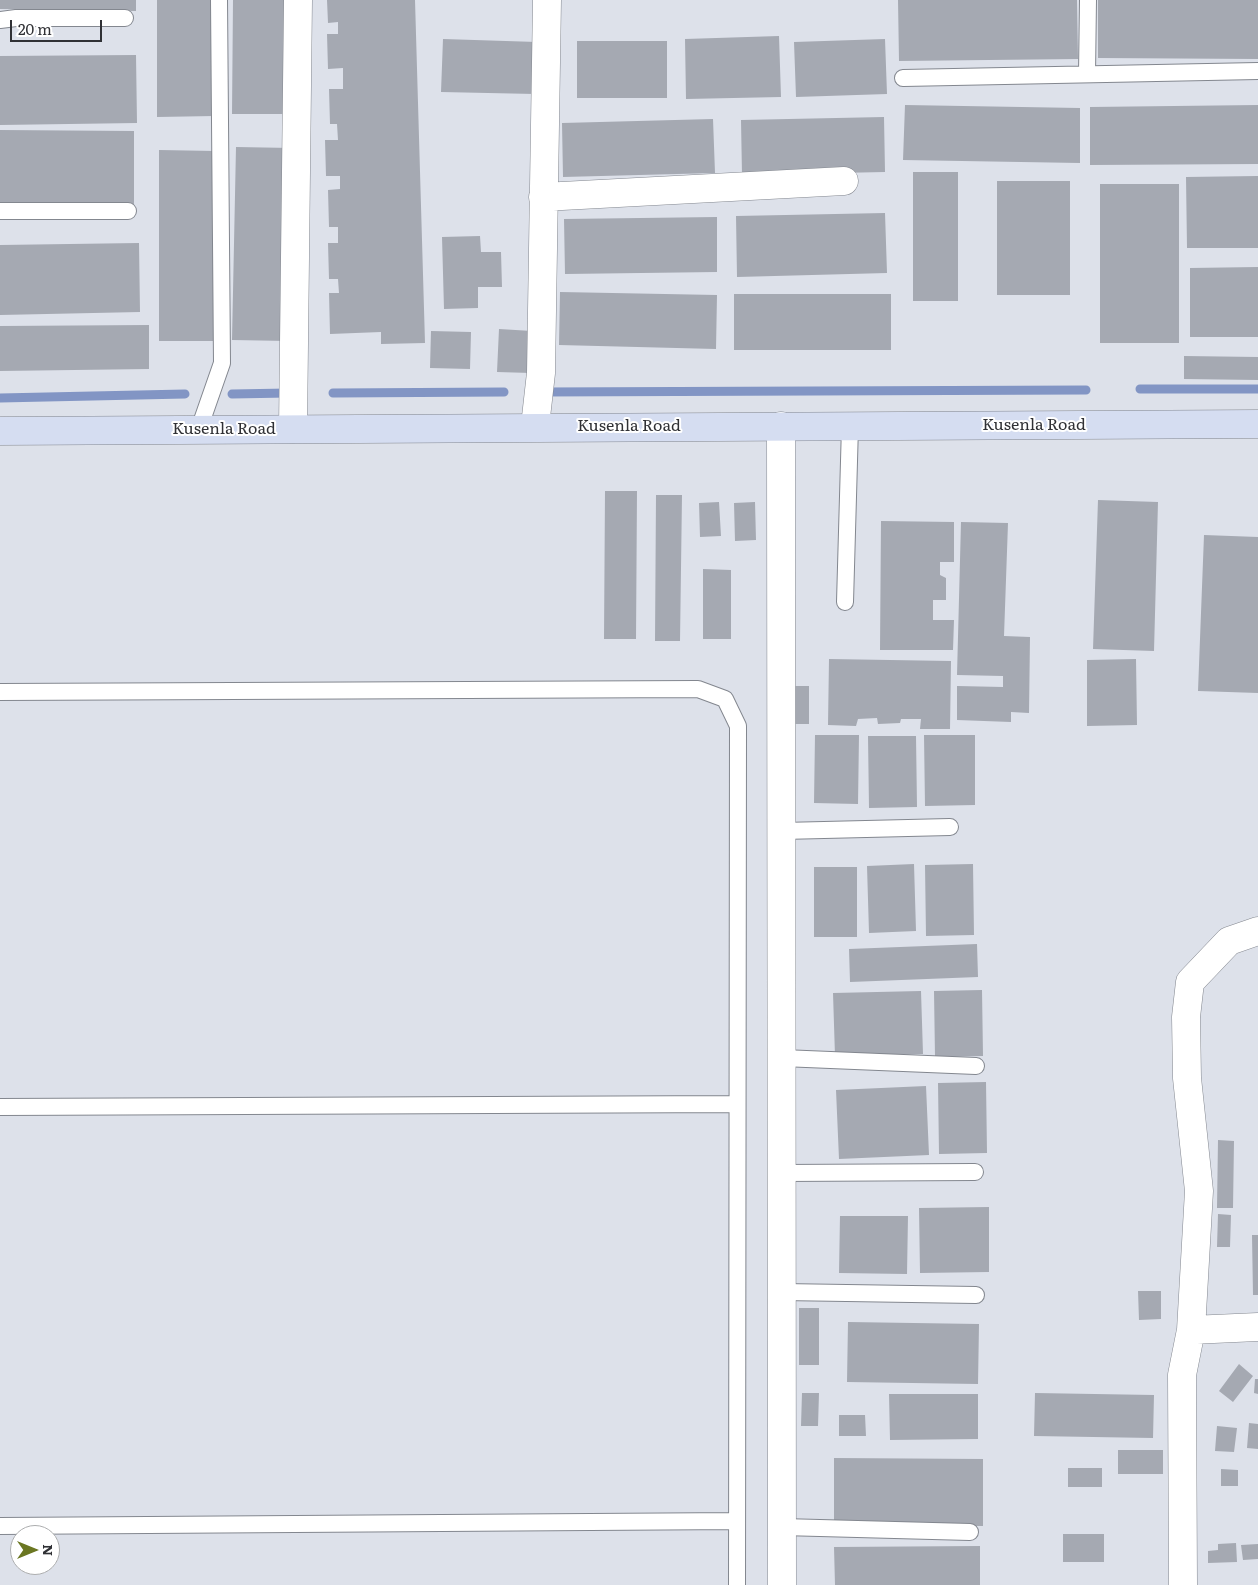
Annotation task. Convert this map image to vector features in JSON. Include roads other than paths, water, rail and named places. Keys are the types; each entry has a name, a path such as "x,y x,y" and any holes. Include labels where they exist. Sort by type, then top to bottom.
{"main road":[{"name":"Kusenla Road","path":"0,431 536,426 1258,424"}],"street":[{"path":"292,429 298,0"},
{"path":"536,426 541,373 547,0"},
{"path":"543,196 844,181"},
{"path":"781,426 782,1585"},
{"path":"1183,1585 1182,1374 1191,1330 1199,1191 1187,1078 1186,1017 1190,982 1229,941 1258,932"},
{"path":"1191,1330 1258,1327"}],"lane":[{"path":"198,429 222,363 219,0"},
{"path":"1088,0 1088,74"},
{"path":"0,20 16,18 125,18"},
{"path":"904,78 1258,71"},
{"path":"0,211 128,211"},
{"path":"844,602 850,426"},
{"path":"0,692 698,689 725,699 738,726 737,1585"},
{"path":"782,830 950,827"},
{"path":"782,1058 976,1066"},
{"path":"0,1107 737,1104"},
{"path":"782,1173 975,1172"},
{"path":"782,1292 976,1295"},
{"path":"0,1526 737,1521"},
{"path":"782,1527 970,1532"}],"waterway":[{"path":"1140,389 1258,389"},
{"path":"541,392 1086,390"},
{"path":"333,393 504,392"},
{"path":"232,394 288,393"},
{"path":"0,398 185,394"}]}
